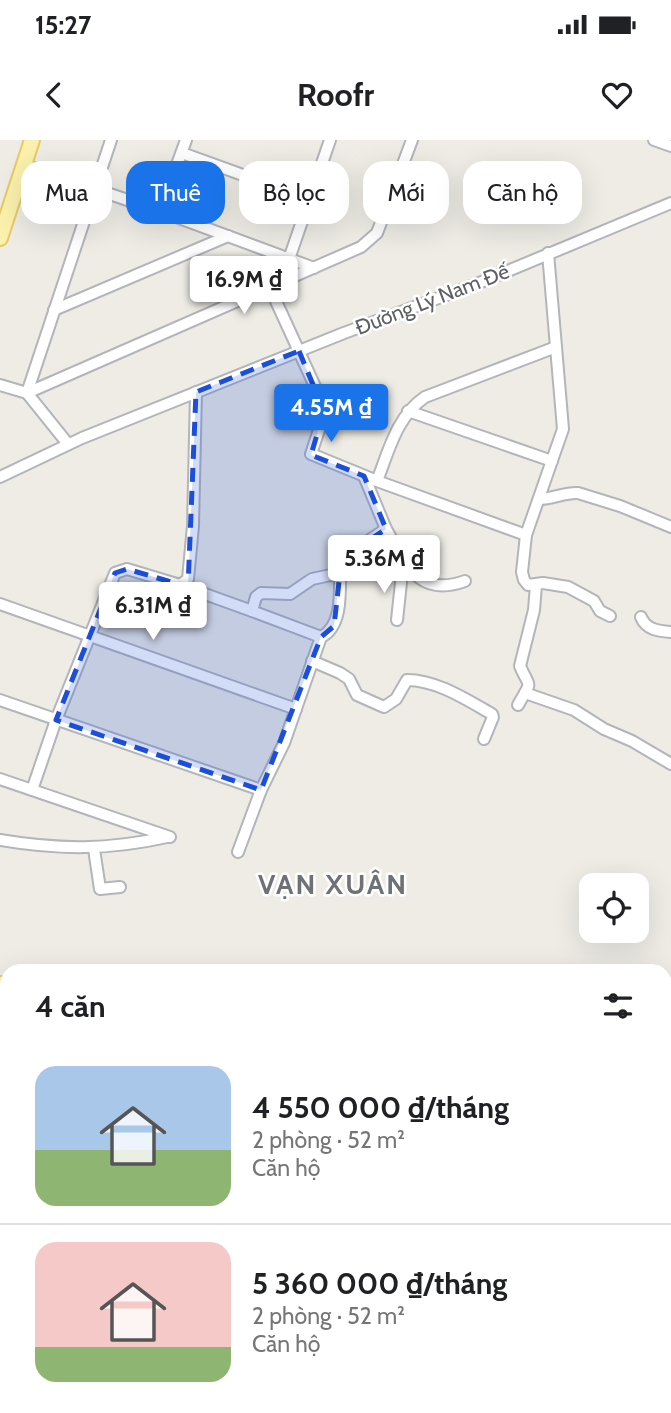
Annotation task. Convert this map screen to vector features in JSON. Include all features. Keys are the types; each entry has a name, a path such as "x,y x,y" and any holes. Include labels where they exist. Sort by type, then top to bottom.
{"main road":[{"path":"25,161 32,140"},
{"path":"0,238 21,174"}],"street":[{"path":"104,161 111,140"},
{"path":"179,161 186,140"},
{"path":"323,161 330,140"},
{"path":"27,393 361,247 377,233 412,140"},
{"path":"654,140 671,146"},
{"path":"182,153 239,174"},
{"name":"Đường Lý Nam Đế","path":"0,477 68,444 299,351 479,283 671,203"},
{"path":"27,393 83,224"},
{"path":"195,224 314,268"},
{"path":"287,280 289,259 301,224"},
{"path":"54,310 228,236"},
{"path":"548,253 563,429 526,535 523,580 528,584 543,583 573,590 594,601 600,611 610,616"},
{"path":"271,288 324,411 311,454 526,535"},
{"path":"377,481 397,428 408,411 425,397 556,348"},
{"path":"0,386 27,393 68,444"},
{"path":"180,585 188,579 193,526 196,392"},
{"path":"408,411 552,461"},
{"path":"365,476 403,568 397,620"},
{"path":"539,499 554,499 571,492 578,493 620,506 671,527"},
{"path":"238,852 261,790 284,743 321,637 334,626 340,573 362,545 386,529"},
{"path":"403,568 427,584 444,587 465,582"},
{"path":"32,790 111,578 118,571 128,569 180,585 321,637"},
{"path":"253,611 260,593 290,594 312,579 340,573"},
{"path":"518,705 530,682 520,666 534,610 536,585"},
{"path":"0,604 296,709"},
{"path":"641,617 643,623 650,628 671,632"},
{"path":"312,661 349,678 357,695 384,707 396,699 407,680 418,681 458,696 493,715 484,739"},
{"path":"525,693 574,710 671,764"},
{"path":"0,701 261,790"},
{"path":"0,779 170,837 139,845 94,849 59,849 0,840"},
{"path":"94,849 100,889 120,887"}],"highlighted area":[{"path":"299,351 324,411 311,455 364,476 386,529 362,545 340,573 334,626 321,637 261,790 56,720 115,573 127,569 188,587 196,392"}],"district":[{"name":"VẠN XUÂN","path":"333,884"}]}
